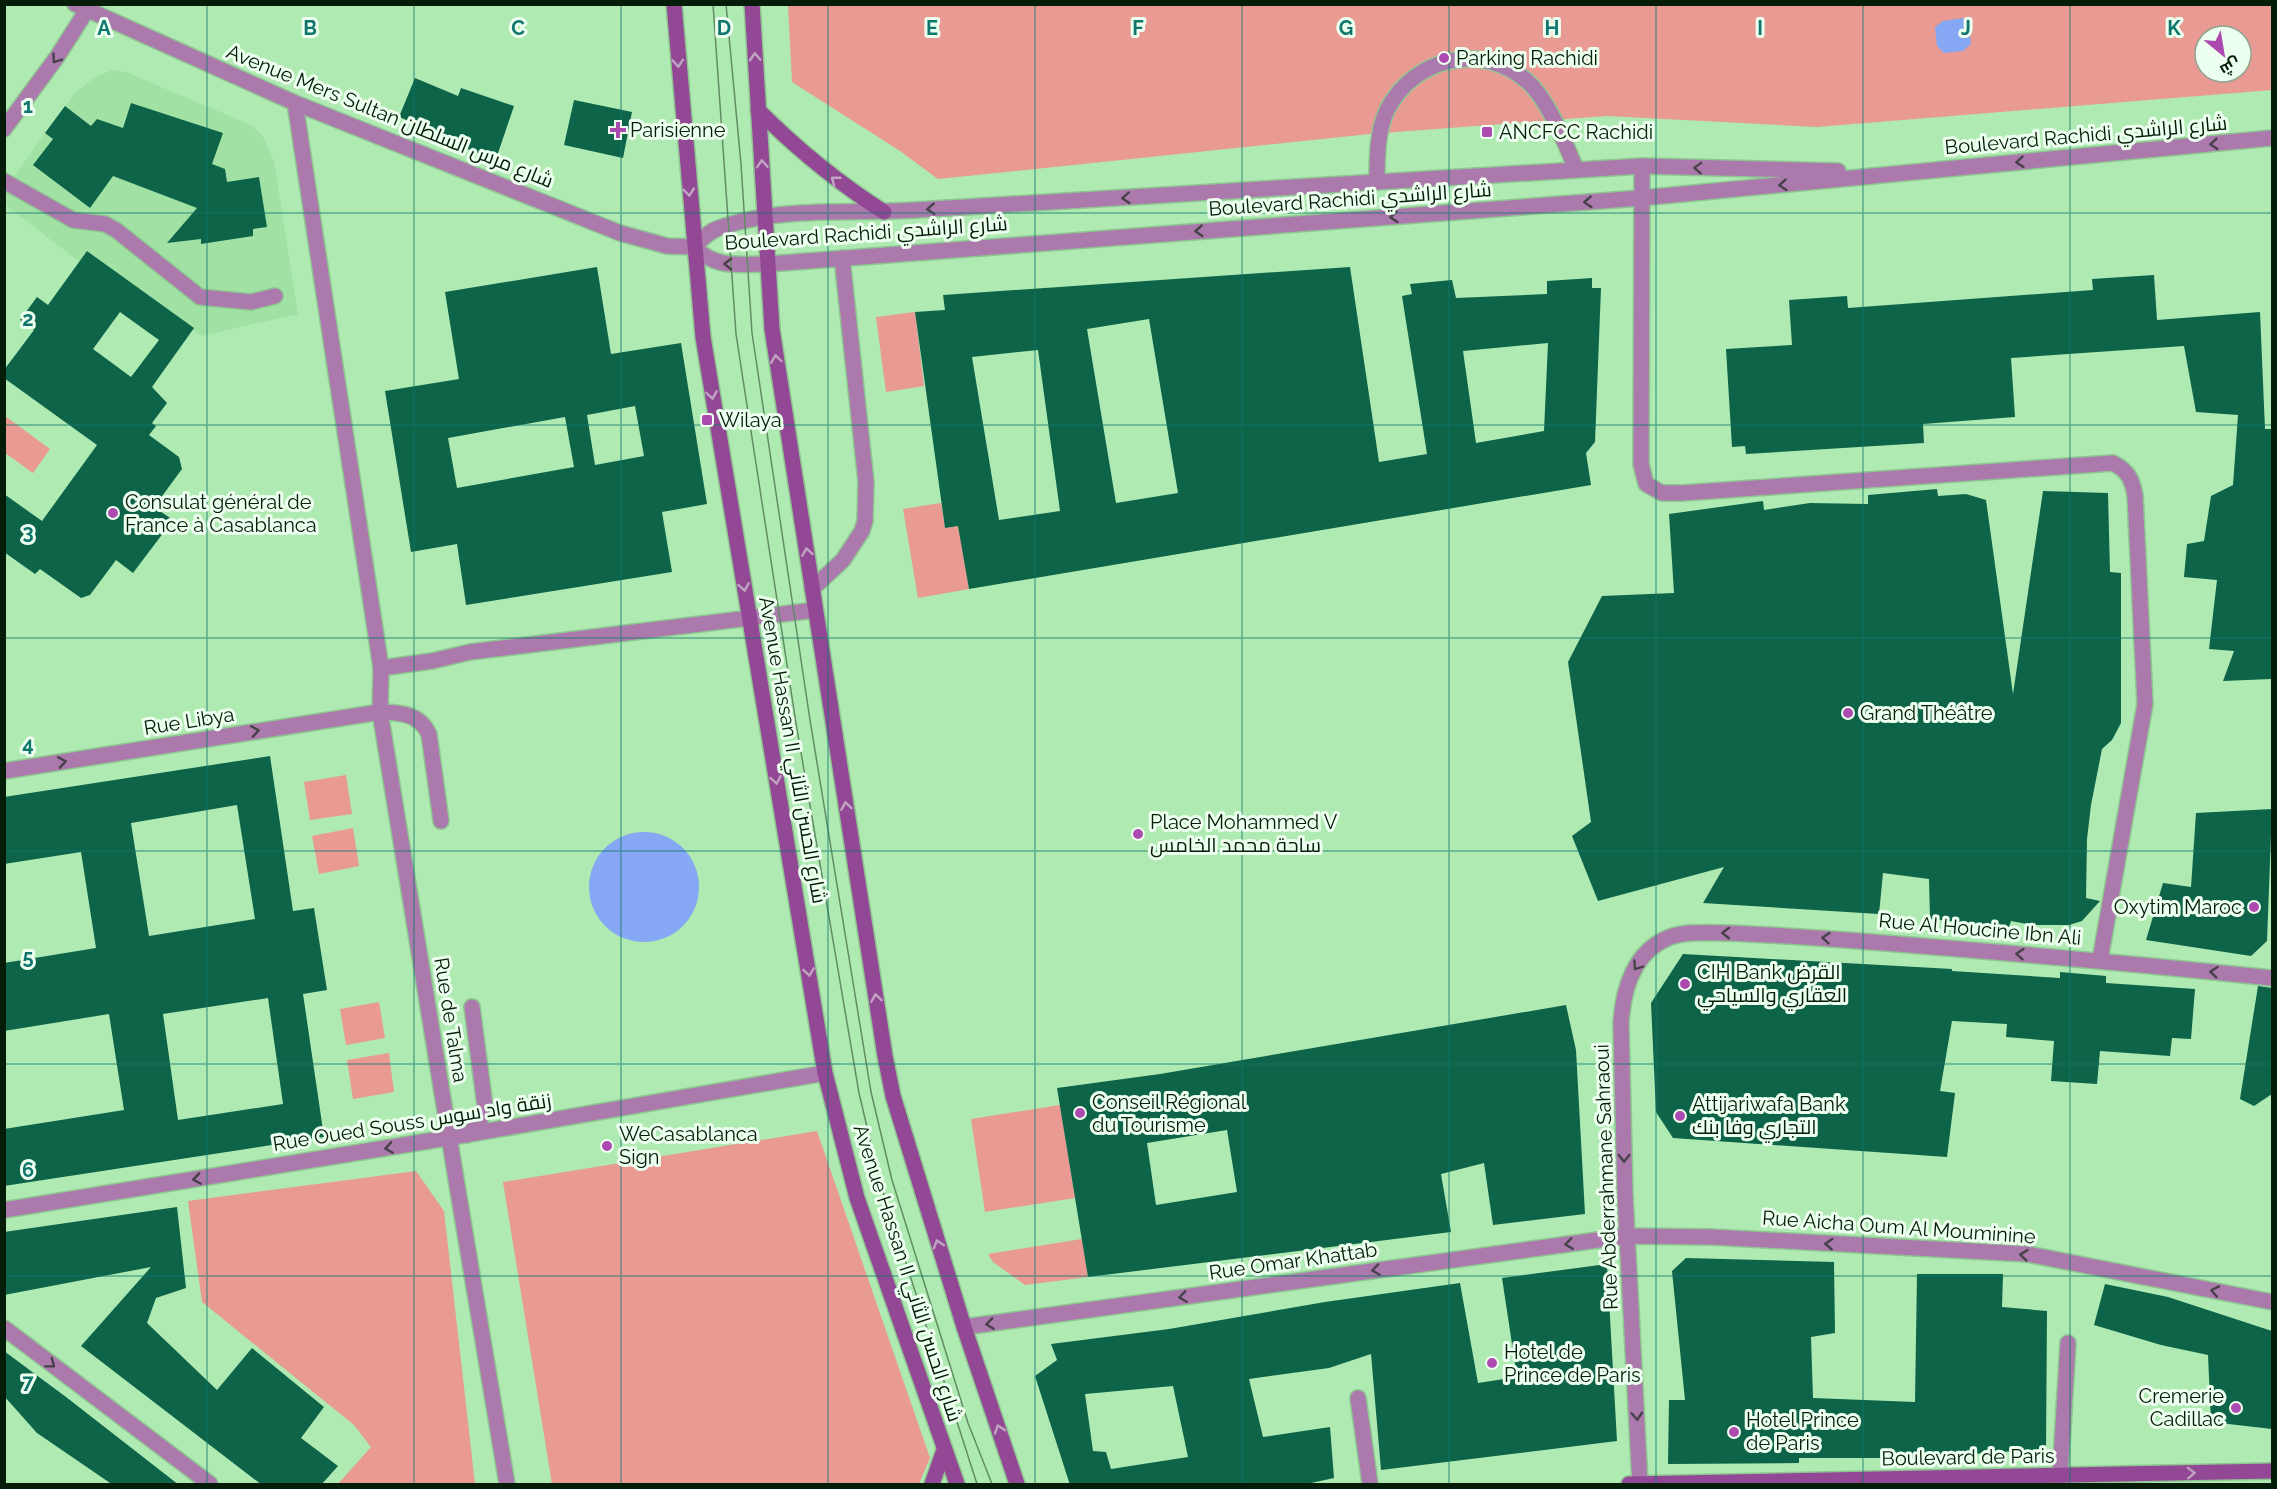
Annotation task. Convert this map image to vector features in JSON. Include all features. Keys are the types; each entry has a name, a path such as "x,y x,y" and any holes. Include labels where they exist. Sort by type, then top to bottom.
{"main road":[{"name":"Avenue Hassan II شارع الحسن الثاني","path":"674,4 703,337 825,1073 857,1198 957,1485"},
{"name":"Avenue Hassan II شارع الحسن الثاني","path":"752,4 772,329 893,1096 964,1327 1017,1485"},
{"path":"758,110 830,176 884,212"},
{"path":"932,1485 944,1450"},
{"name":"Boulevard de Paris","path":"1636,1484 2272,1471"}],"street":[{"name":"Avenue Mers Sultan شارع مرس السلطان","path":"81,7 295,103 620,233 667,246 694,248"},
{"path":"4,129 57,57 81,7"},
{"path":"1377,182 1379,146 1388,109 1418,72 1453,61 1493,61 1506,65 1528,82 1539,95 1576,169"},
{"name":"Rue de Talma","path":"295,103 381,668 380,712 438,1064 447,1138 507,1485"},
{"name":"Boulevard Rachidi شارع الراشدي","path":"1904,173 1642,166 884,212 803,214 765,218 718,228 694,248 701,255 721,265 768,264 1641,198 1904,173 2272,138"},
{"path":"1642,166 1641,464 1646,484 1662,493 1682,493 2113,463 2125,469 2132,480 2136,495 2145,704 2100,960"},
{"path":"4,182 73,220 105,224 116,230 200,297 251,302 275,296"},
{"path":"812,589 847,554 865,521 866,482 842,258"},
{"path":"381,668 432,661 470,652 816,610"},
{"name":"Rue Libya","path":"4,771 380,712 405,713 424,724 429,734 441,821"},
{"name":"Rue Al Houcine Ibn Ali","path":"1683,933 1769,934 2100,960 2272,978"},
{"name":"Rue Abderrahmane Sahraoui","path":"1636,1484 1622,1003 1633,970 1641,959 1666,938 1683,933"},
{"path":"467,1135 478,1124 485,1106 472,1007"},
{"name":"Rue Oued Souss زنقة واد سوس","path":"4,1210 467,1135 825,1073"},
{"name":"Rue Omar Khattab","path":"964,1327 1627,1236"},
{"name":"Rue Aicha Oum Al Mouminine","path":"1627,1236 1721,1238 2027,1254 2272,1302"},
{"path":"4,1328 210,1485"},
{"path":"2060,1477 2068,1343"},
{"path":"1358,1398 1370,1485"}],"shaded area":[{"path":"788,5 2272,5 2272,90 1817,127 1607,116 1370,134 938,179 900,151 792,82"},
{"path":"112,70 126,72 251,125 263,136 274,161 298,314 201,336 88,251 80,262 5,205 5,189 65,106 78,90 95,77"},
{"path":"915,312 924,386 886,392 876,317"},
{"path":"5,416 50,449 33,473 5,453"},
{"path":"941,503 945,528 959,526 969,589 918,598 903,509"},
{"path":"346,775 352,814 310,820 304,782"},
{"path":"353,828 359,866 319,874 312,836"},
{"path":"379,1002 385,1038 346,1045 340,1009"},
{"path":"389,1053 394,1092 353,1099 347,1060"},
{"path":"1060,1105 1075,1198 985,1212 971,1119"},
{"path":"817,1131 930,1458 919,1484 552,1484 503,1182"},
{"path":"416,1171 444,1211 475,1484 338,1484 371,1447 354,1425 202,1302 188,1201"},
{"path":"1082,1239 1088,1277 1025,1285 993,1262 988,1254"}],"water":[{"path":"1963,18 1969,26 1971,44 1963,51 1944,53 1937,46 1935,27 1943,21"},
{"path":"644,832 665,836 683,848 695,866 699,887 695,908 683,926 665,938 644,942 623,938 605,926 593,908 589,887 593,866 605,848 623,836"}],"building":[{"path":"415,78 458,96 461,88 514,106 496,159 442,140 444,135 399,117"},
{"path":"574,100 632,112 623,158 564,145"},
{"path":"131,103 223,133 212,164 225,169 227,182 259,177 267,227 253,229 253,236 201,244 201,239 167,243 197,208 113,176 90,208 33,165 53,139 45,133 65,106 91,126 97,119 123,128"},
{"path":"87,251 194,328 152,387 167,403 152,423 156,426 149,435 179,457 182,469 154,507 173,520 133,573 116,560 90,595 81,598 40,569 35,574 4,552 4,494 42,521 97,445 4,378 4,370 34,330 20,320 37,297 48,305","holes":["120,312 159,340 131,377 93,349"]},
{"path":"597,267 611,354 681,343 707,504 662,512 672,572 466,605 457,544 411,552 385,391 459,379 445,292","holes":["635,406 644,456 595,465 587,415","565,417 574,467 457,488 448,438"]},
{"path":"1350,267 1379,462 1427,454 1402,296 1412,294 1410,284 1452,280 1456,298 1547,294 1547,281 1592,278 1592,288 1601,288 1595,442 1586,453 1591,485 969,589 958,526 945,528 915,312 945,310 943,295","holes":["1149,319 1178,493 1116,503 1087,329","1548,343 1544,431 1476,443 1463,351","1038,350 1060,511 999,520 972,357"]},
{"path":"2154,275 2157,320 2260,312 2265,429 2272,429 2271,679 2223,681 2234,651 2209,649 2217,580 2184,577 2187,544 2204,541 2211,496 2233,485 2238,415 2196,412 2184,346 2011,358 2015,417 1923,424 1924,443 1746,454 1745,446 1732,447 1726,349 1792,345 1789,300 1847,296 1848,308 2093,290 2092,279"},
{"name":"Grand Théâtre","path":"1937,489 1938,496 1966,494 1986,500 2013,694 2043,491 2108,493 2110,572 2121,573 2121,723 2112,740 2102,749 2091,805 2087,839 2086,898 2100,901 2082,921 2069,925 2032,925 2011,921 2009,927 1930,919 1929,879 1883,873 1879,914 1703,903 1724,867 1598,901 1572,836 1591,822 1568,662 1602,596 1674,593 1669,514 1763,501 1764,510 1810,503 1868,504 1868,495"},
{"path":"270,756 293,911 314,908 327,990 303,994 324,1137 4,1186 4,1129 124,1110 109,1014 4,1031 4,963 96,948 81,852 4,864 4,797","holes":["237,805 255,919 149,936 131,823","268,998 283,1104 178,1120 163,1014"]},
{"path":"2272,809 2267,941 2251,956 2146,940 2163,883 2191,887 2196,813"},
{"path":"1683,954 1952,969 1952,971 2060,978 2060,972 2106,976 2106,983 2195,989 2191,1039 2172,1038 2170,1056 2100,1051 2097,1084 2051,1081 2054,1041 2006,1037 2007,1024 1952,1021 1940,1091 1955,1093 1947,1157 1673,1138 1656,1112 1651,1003"},
{"path":"2258,986 2272,988 2272,1094 2254,1106 2240,1099"},
{"path":"1566,1005 1576,1050 1585,1214 1493,1225 1484,1163 1441,1174 1451,1232 1088,1277 1057,1088 1160,1074","holes":["1227,1130 1237,1192 1156,1205 1147,1143"]},
{"path":"177,1207 186,1288 156,1298 147,1323 217,1390 252,1348 324,1407 301,1438 338,1466 321,1485 262,1485 81,1346 151,1267 4,1295 4,1232"},
{"path":"1686,1258 1834,1262 1835,1333 1811,1337 1813,1398 1915,1402 1917,1274 2003,1274 2002,1307 2047,1311 2046,1449 1914,1458 1799,1458 1799,1463 1668,1464 1669,1400 1685,1400 1672,1271"},
{"path":"1607,1264 1617,1441 1381,1470 1371,1354 1329,1368 1249,1379 1263,1437 1330,1427 1334,1478 1302,1485 1070,1485 1035,1376 1057,1360 1051,1344 1169,1329 1325,1302 1460,1283 1478,1383 1517,1377 1502,1278","holes":["1173,1386 1188,1457 1111,1469 1106,1452 1093,1451 1085,1394"]},
{"path":"2105,1284 2168,1297 2272,1331 2272,1429 2211,1422 2208,1355 2161,1345 2094,1325"},
{"path":"4,1351 179,1485 113,1485 37,1433 4,1396"}],"tram line":[{"path":"713,4 736,334 796,723 859,1093 880,1182 977,1484"},
{"path":"726,4 741,164 752,333 810,720 871,1092 892,1180 968,1423 992,1484"}],"place":[{"name":"Parking Rachidi","path":"1444,58"},
{"name":"Parisienne","path":"618,130"},
{"name":"ANCFCC Rachidi","path":"1487,132"},
{"name":"Wilaya","path":"707,420"},
{"name":"Consulat général de France à Casablanca","path":"113,513"},
{"name":"Grand Théâtre","path":"1848,713"},
{"name":"Place Mohammed V ساحة محمد الخامس","path":"1138,834"},
{"name":"Oxytim Maroc","path":"2254,907"},
{"name":"CIH Bank القرض العقاري والسياحي","path":"1685,984"},
{"name":"Conseil Régional du Tourisme","path":"1080,1113"},
{"name":"Attijariwafa Bank التجاري وفا بنك","path":"1680,1116"},
{"name":"WeCasablanca Sign","path":"607,1146"},
{"name":"Hotel de Prince de Paris","path":"1492,1363"},
{"name":"Cremerie Cadillac","path":"2236,1408"},
{"name":"Hotel Prince de Paris","path":"1734,1432"}]}
